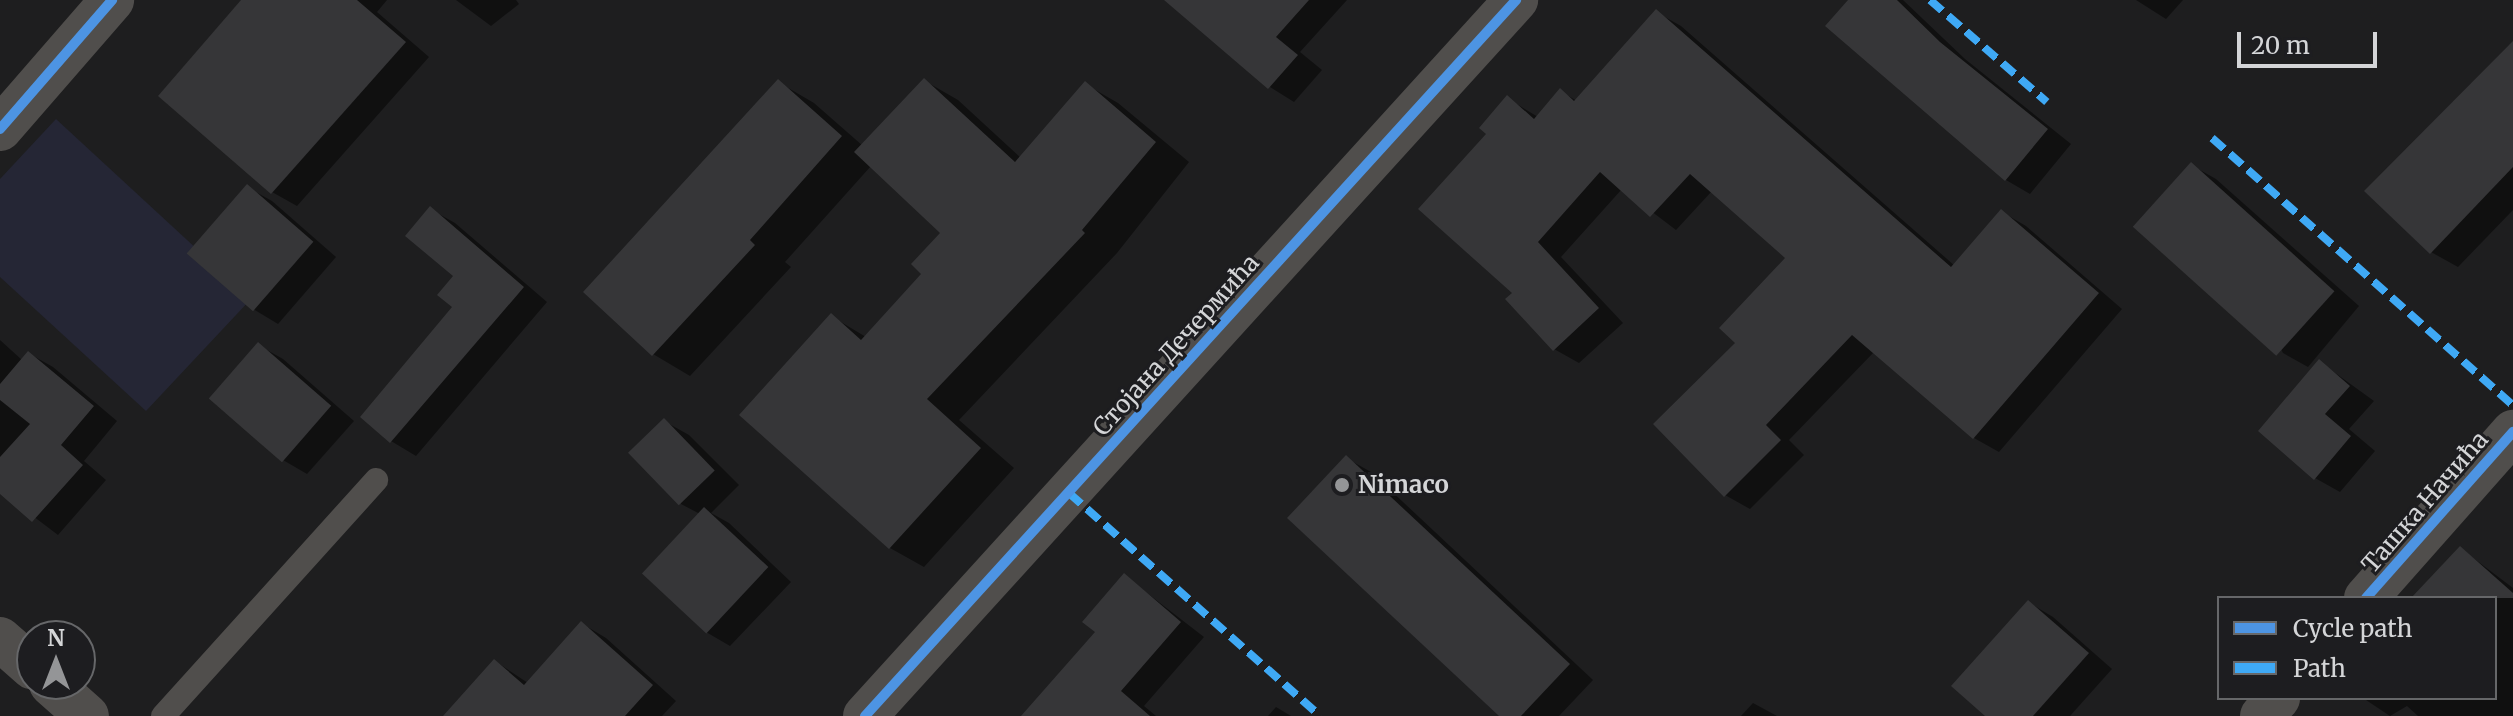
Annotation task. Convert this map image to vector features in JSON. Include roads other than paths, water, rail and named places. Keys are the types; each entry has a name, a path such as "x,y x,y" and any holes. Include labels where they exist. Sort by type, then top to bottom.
{"street":[{"path":"0,129 112,0"},
{"name":"Стојана Дечермића","path":"865,716 1516,0"},
{"name":"Ташка Начића","path":"2368,596 2513,432"},
{"path":"0,639 16,653"},
{"path":"69,700 87,716"},
{"path":"2262,716 2276,700"}],"lane":[{"path":"163,716 376,480"}],"place":[{"name":"Nimaco","path":"1342,485"}]}
